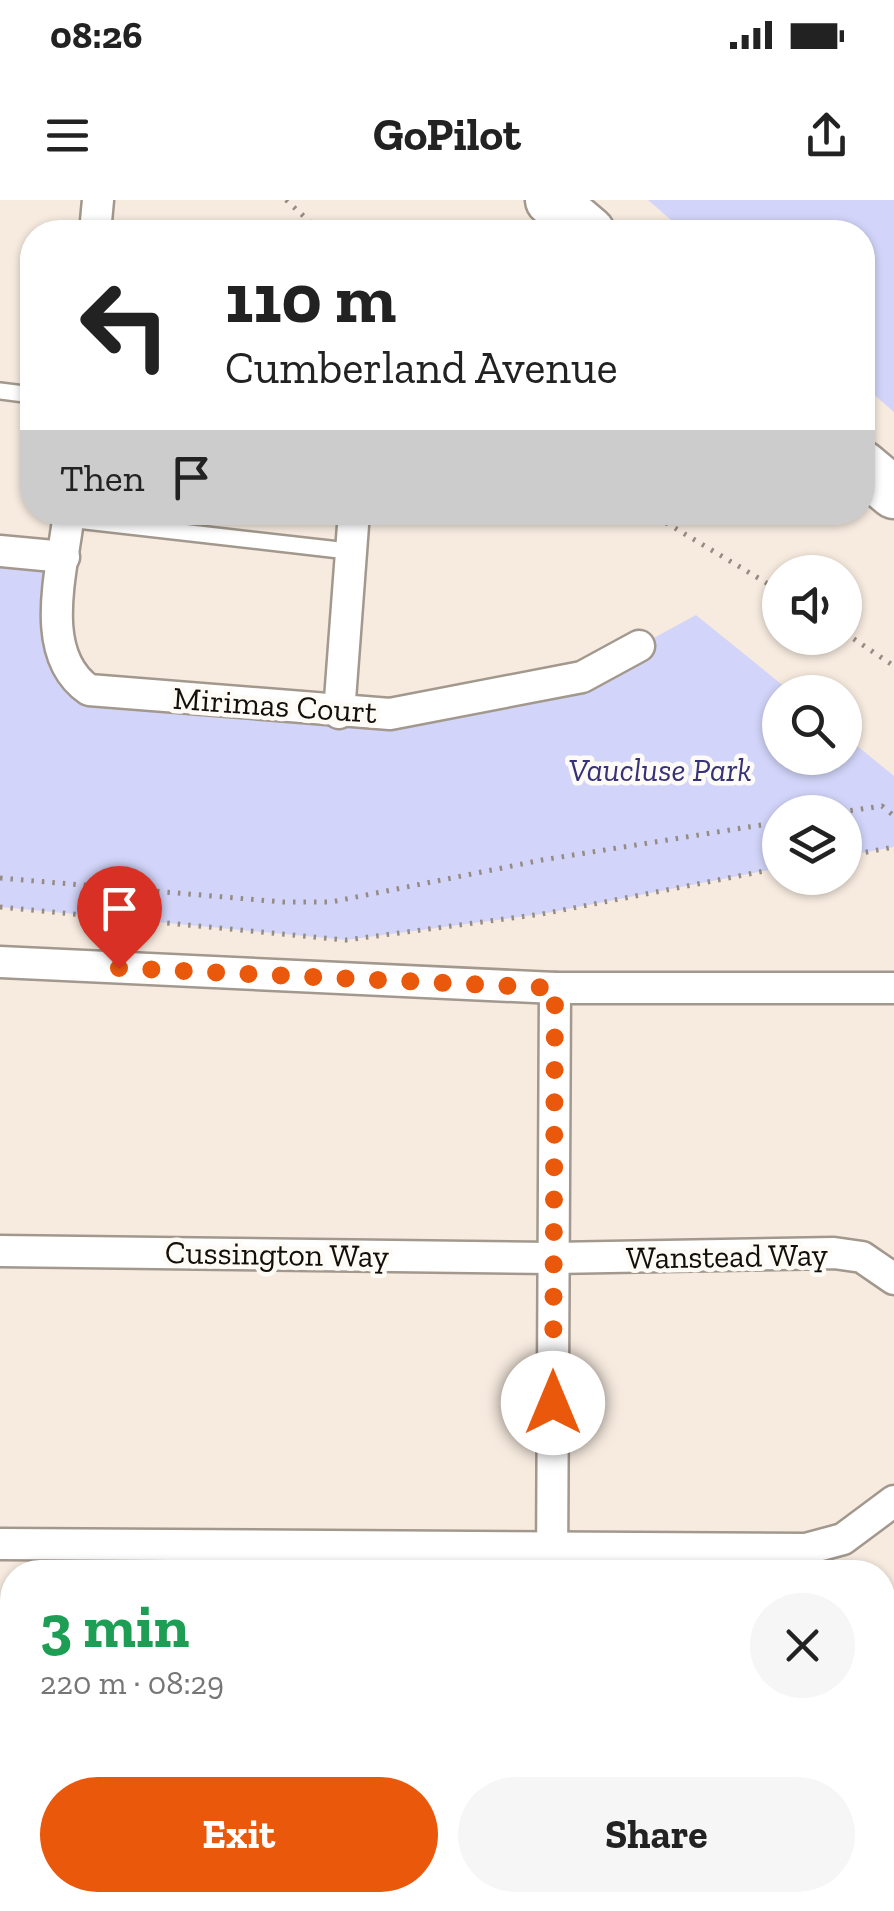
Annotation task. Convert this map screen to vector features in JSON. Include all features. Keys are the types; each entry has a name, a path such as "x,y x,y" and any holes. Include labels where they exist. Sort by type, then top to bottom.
{"main road":[{"path":"552,200 576,220"}],"street":[{"name":"Mirimas Court","path":"67,525 57,634 61,659 72,678 89,690 339,714 390,714 582,677 639,646"},
{"path":"339,714 352,525"},
{"path":"0,551 64,558"},
{"path":"0,962 555,988 894,988"},
{"path":"552,1560 555,988"},
{"name":"Cussington Way","path":"0,1250 554,1258"},
{"name":"Wanstead Way","path":"554,1258 834,1253 862,1256 894,1279"},
{"path":"0,1544 552,1560 711,1560 806,1549 842,1539 894,1501"}],"lane":[{"path":"140,525 348,551"}],"path":[{"path":"286,200 308,220"},
{"path":"669,525 762,581"},
{"path":"862,644 894,666"},
{"path":"862,809 882,806 894,816"},
{"path":"0,878 283,902 331,902 542,860 762,825"},
{"path":"862,853 894,846"},
{"path":"0,907 346,940 542,914 762,871"}],"green space":[{"path":"648,200 894,200 894,412 875,395 875,220 671,220"},
{"name":"Vaucluse Park","path":"0,551 64,557 72,678 339,713 582,677 696,615 770,675 762,675 762,775 862,775 862,750 894,776 894,847 862,853 862,795 762,795 762,871 542,914 346,940 0,907"}],"route":[{"path":"119,968 555,988 553,1403"}]}
